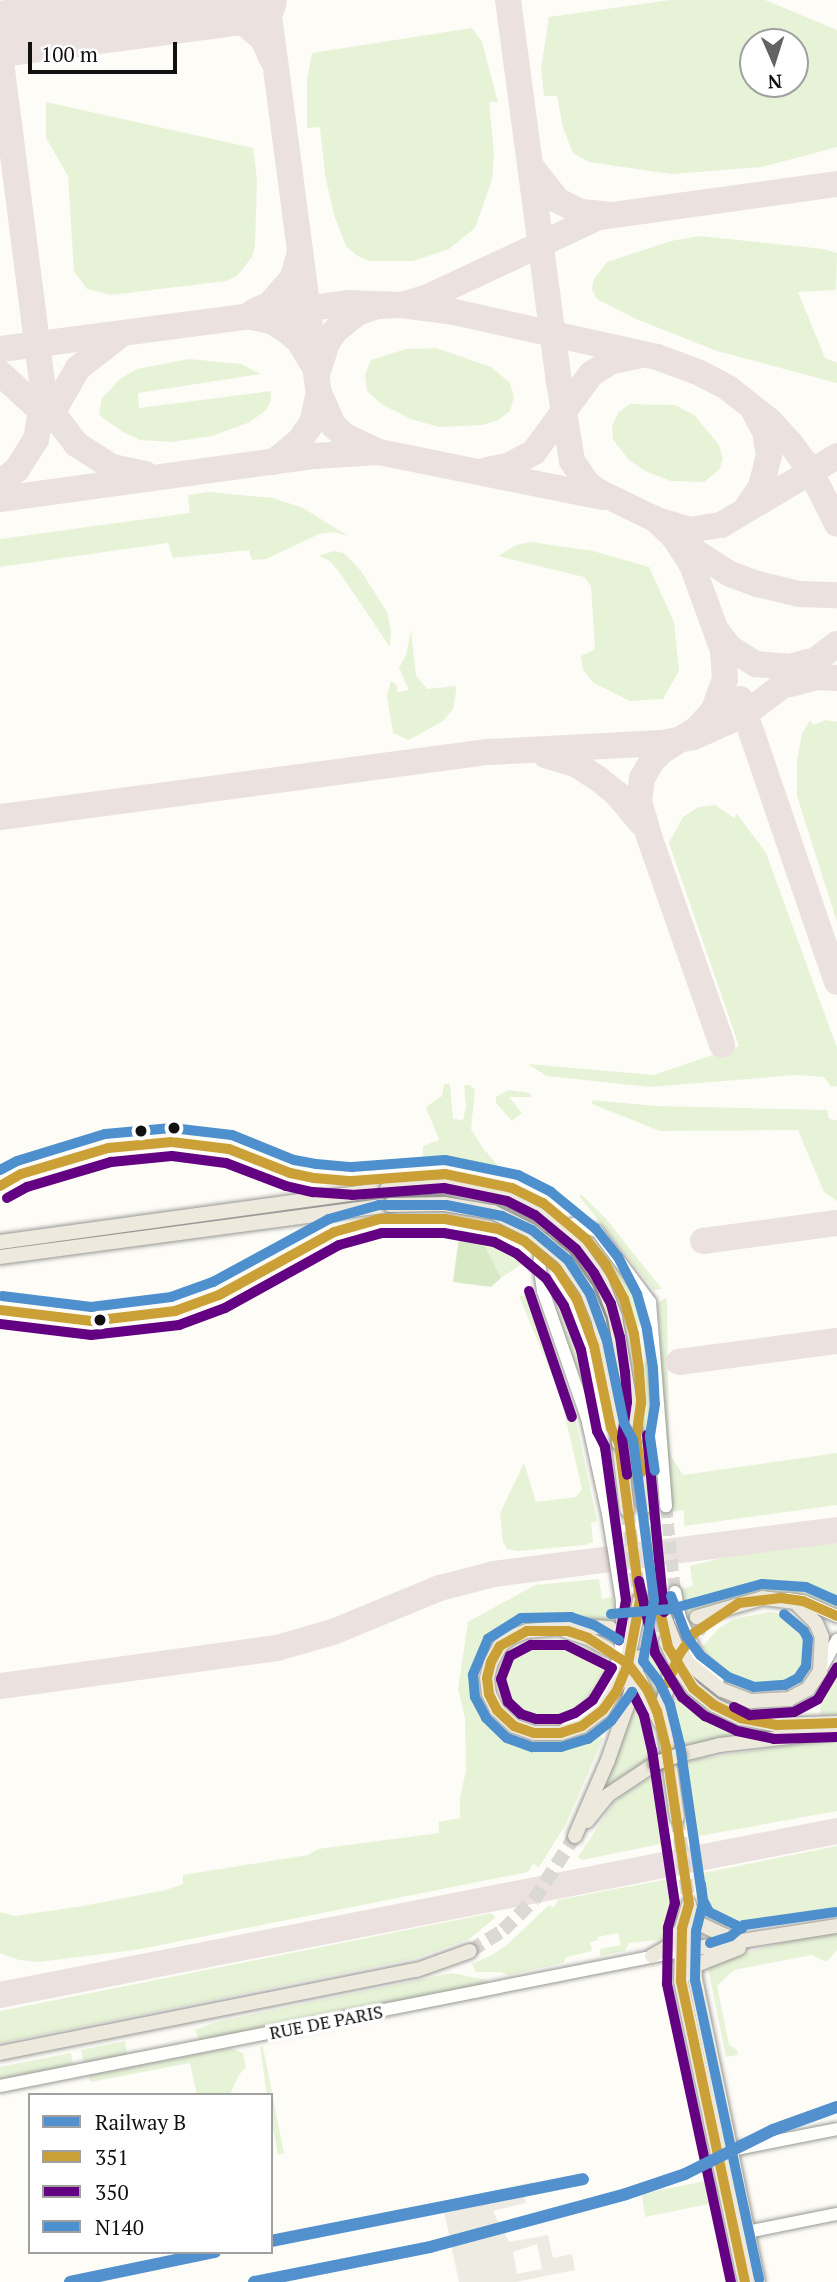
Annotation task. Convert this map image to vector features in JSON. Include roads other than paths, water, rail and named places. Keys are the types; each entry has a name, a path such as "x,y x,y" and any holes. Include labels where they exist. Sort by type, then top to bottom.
{"main road":[{"path":"0,1242 387,1189 475,1187 525,1205 546,1218 579,1249 601,1280 615,1317 625,1358 645,1506"},
{"path":"0,1257 390,1205 444,1204 493,1212 531,1231 564,1258 586,1289 599,1322 608,1364 627,1510"},
{"path":"699,1622 739,1603 781,1598 795,1602 816,1623 822,1637 820,1671 808,1689 789,1699 751,1701 722,1690 689,1664 676,1644 656,1596 668,1647 679,1668 693,1688 715,1706 741,1718 777,1725 837,1723"},
{"path":"610,1628 527,1631 500,1646 491,1662 488,1686 497,1710 514,1726 534,1733 561,1732 582,1726 603,1710 616,1692 631,1652 640,1600 640,1651 629,1700 575,1836 608,1795 656,1763 720,1745 837,1732"},
{"path":"547,1629 588,1638 608,1648"},
{"path":"666,1747 664,1699 670,1674"},
{"path":"638,1676 657,1711 666,1747 677,1817"},
{"path":"689,1904 682,1929 686,1968 745,2282"},
{"path":"689,1904 698,1923 741,1940"},
{"path":"686,1950 693,1931 689,1904"},
{"path":"686,1950 837,1926"},
{"name":"RUE DE PARIS","path":"652,1956 669,1946 682,1929"},
{"path":"686,1968 739,1948 741,1940"},
{"path":"0,2053 417,1970 470,1951"},
{"path":"686,1968 731,2150 758,2282"}],"street":[{"path":"561,1732 588,1710 605,1689 617,1664 623,1634 622,1601 608,1514 587,1419 543,1291 539,1264 541,1250 562,1230 574,1224 597,1231 650,1302 666,1506"},
{"path":"675,1592 680,1618 698,1657 716,1678 751,1701"},
{"path":"781,1598 803,1601 837,1616"},
{"path":"820,1671 837,1640"},
{"name":"RUE DE PARIS","path":"0,2086 686,1950"},
{"path":"731,2150 837,2129"},
{"path":"747,2232 837,2214"}],"tunnel":[{"path":"645,1506 656,1596"},
{"path":"666,1506 675,1592"},
{"path":"627,1510 640,1600"},
{"path":"625,1629 674,1623 697,1617"},
{"path":"684,1648 701,1628"},
{"path":"677,1817 689,1904"},
{"path":"470,1951 503,1930 534,1900 575,1836"}],"rail line":[{"name":"B","path":"254,2282 430,2247 626,2194 685,2174 773,2130 837,2107"},
{"name":"B","path":"273,2241 583,2179"},
{"name":"B","path":"70,2282 205,2254"}]}
